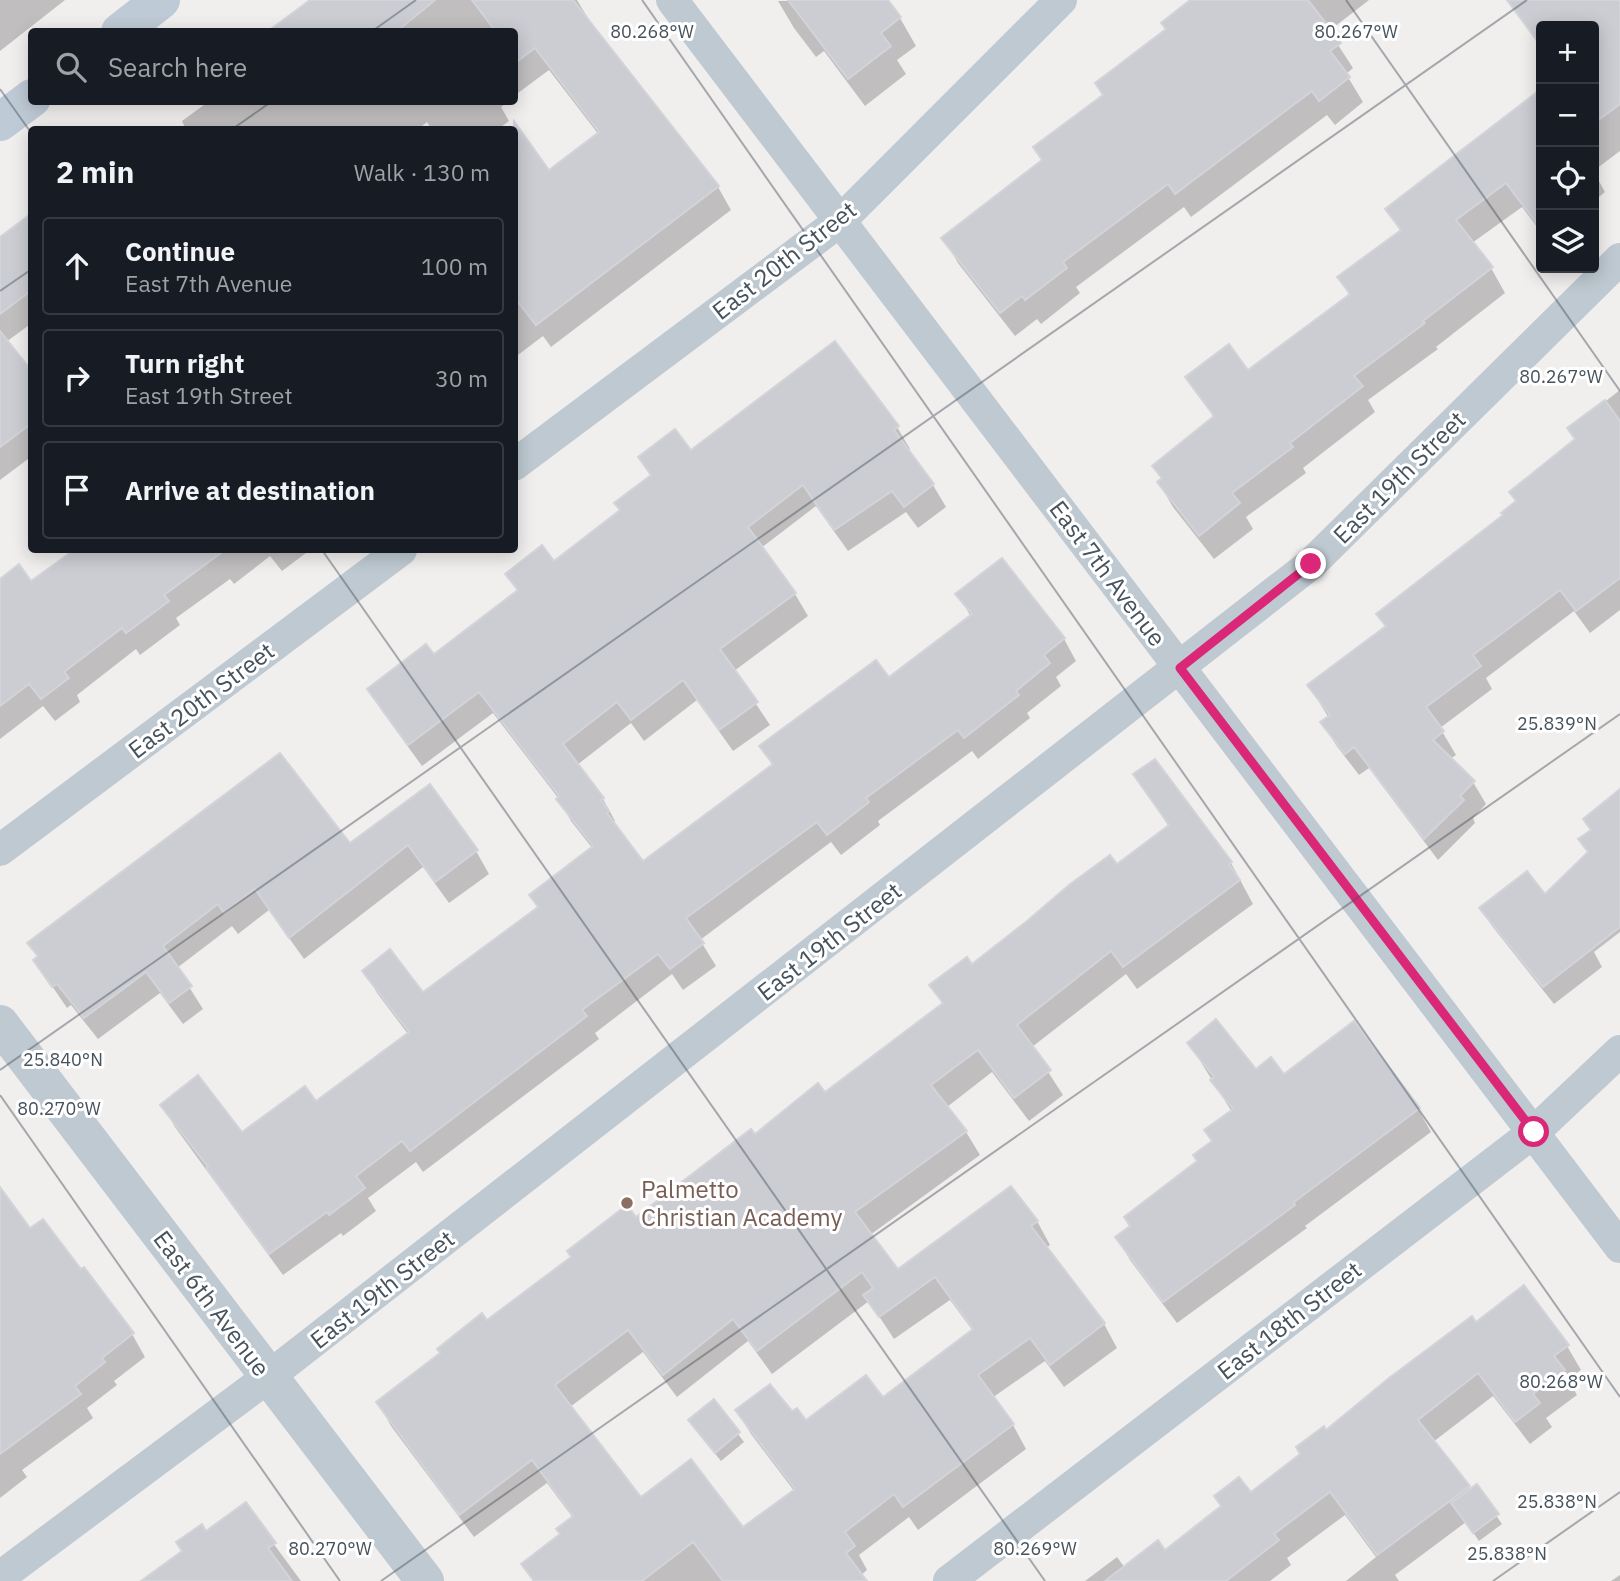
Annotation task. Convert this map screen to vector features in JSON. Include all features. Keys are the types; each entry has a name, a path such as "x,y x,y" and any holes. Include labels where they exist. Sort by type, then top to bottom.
{"main road":[{"path":"125,28 161,0"},
{"path":"0,122 28,101"}],"street":[{"name":"East 7th Avenue","path":"672,0 1620,1247"},
{"name":"East 20th Street","path":"518,462 840,221 1061,0"},
{"name":"East 19th Street","path":"0,1577 268,1377 1311,564 1620,259"},
{"name":"East 20th Street","path":"0,850 397,553"},
{"name":"East 6th Avenue","path":"0,1024 425,1581"},
{"name":"East 18th Street","path":"949,1581 1534,1132 1620,1051"}],"building":[{"path":"310,0 435,0 401,28 272,28"},
{"path":"472,0 573,0 719,186 536,325 518,302 518,127 549,170 599,132 535,48 518,61 518,28 493,28"},
{"path":"788,0 888,0 901,17 881,33 891,46 848,79"},
{"path":"1190,0 1308,0 1341,43 1330,51 1350,77 1319,101 1312,91 1175,194 1168,184 1063,262 1067,268 1025,300 1022,296 1000,313 941,238 1042,160 1033,147 1103,95 1095,83 1166,29 1161,23"},
{"path":"1507,0 1620,0 1620,104 1599,120 1599,21 1536,21 1536,39"},
{"path":"1536,93 1536,222 1506,183 1456,220 1493,267 1423,321 1425,323 1354,376 1363,386 1290,443 1293,447 1232,493 1240,503 1199,536 1157,482 1162,478 1152,466 1214,416 1185,377 1229,344 1248,370 1350,294 1337,277 1401,230 1385,209"},
{"path":"28,216 28,293 0,314 0,237"},
{"path":"0,331 28,366 28,426 0,447"},
{"path":"835,341 899,426 894,430 934,484 904,507 892,491 834,530 803,485 748,527 796,593 720,649 758,702 719,730 683,680 631,720 617,702 563,744 604,798 601,800 609,811 607,813 643,861 773,764 759,746 876,660 889,677 972,614 955,594 1002,558 1065,638 1044,655 1050,663 1016,691 1019,695 964,738 958,730 866,798 869,802 827,835 817,822 686,918 704,943 670,969 658,954 582,1010 587,1016 410,1151 402,1141 356,1176 365,1188 269,1254 206,1168 208,1167 160,1105 198,1075 242,1132 305,1086 316,1101 409,1032 362,971 390,949 423,992 538,907 529,895 593,846 556,799 559,796 479,692 408,745 367,689 426,644 434,654 518,590 505,574 542,545 554,561 620,510 614,503 651,475 638,457 675,429 691,450"},
{"path":"1605,400 1620,421 1620,578 1576,611 1560,590 1473,655 1481,666 1426,707 1444,731 1433,740 1475,781 1460,796 1464,800 1424,839 1354,747 1345,754 1320,722 1330,715 1307,685 1386,626 1376,614 1503,515 1501,513 1516,501 1509,492 1575,439 1567,428"},
{"path":"70,553 221,553 164,595 169,601 126,633 122,628 64,672 69,678 41,699 29,684 0,706 0,579 19,564 31,581"},
{"path":"280,753 350,843 430,784 478,850 435,882 408,845 289,938 255,889 224,913 218,904 163,946 192,986 169,1003 146,972 84,1018 57,984 52,987 33,960 38,956 27,943"},
{"path":"1155,759 1232,862 1229,864 1240,880 1123,967 1111,951 1017,1025 1051,1070 1014,1098 978,1050 931,1085 967,1131 855,1212 898,1269 1011,1186 1038,1221 1031,1226 1105,1323 1050,1365 1030,1338 978,1375 1014,1424 903,1507 894,1494 845,1532 855,1546 846,1553 867,1581 723,1581 693,1542 642,1581 534,1581 521,1564 560,1534 556,1529 573,1516 532,1460 459,1515 376,1402 440,1353 437,1349 482,1313 487,1320 571,1257 567,1251 627,1205 636,1217 751,1129 755,1134 818,1083 825,1092 943,1003 929,985 967,957 972,964 1110,855 1117,864 1169,825 1133,774","holes":["862,1272 873,1288 863,1295 879,1317 935,1277 973,1329 883,1397 866,1375 806,1420 797,1408 792,1411 770,1384 735,1410 795,1489 743,1527 691,1459 641,1497 555,1385 628,1330 663,1375 733,1319 757,1351"]},
{"path":"1620,789 1620,927 1543,987 1479,908 1527,871 1545,894 1588,852 1578,839 1591,830 1583,819"},
{"path":"1216,1019 1256,1069 1271,1057 1284,1074 1354,1021 1420,1108 1294,1202 1295,1205 1163,1302 1115,1237 1130,1226 1124,1217 1197,1161 1193,1155 1212,1141 1204,1130 1233,1109 1210,1080 1214,1077 1187,1043"},
{"path":"0,1187 30,1228 43,1219 134,1333 102,1358 105,1362 75,1386 81,1394 0,1454"},
{"path":"1524,1285 1569,1345 1554,1356 1565,1370 1533,1394 1540,1403 1515,1422 1478,1373 1418,1420 1470,1486 1377,1555 1330,1492 1274,1534 1279,1540 1226,1581 1105,1581 1158,1540 1165,1550 1221,1506 1214,1496 1239,1477 1251,1492 1300,1454 1296,1447 1324,1426 1326,1430 1389,1378 1472,1316 1476,1322"},
{"path":"714,1399 740,1432 715,1453 688,1420"},
{"path":"1477,1484 1499,1514 1473,1533 1451,1503"},
{"path":"246,1502 276,1543 268,1548 292,1581 141,1581 182,1551 176,1542 202,1524 206,1531"}],"place":[{"name":"Palmetto Christian Academy","path":"627,1203"}],"route":[{"path":"1311,564 1180,668 1534,1132"}]}
